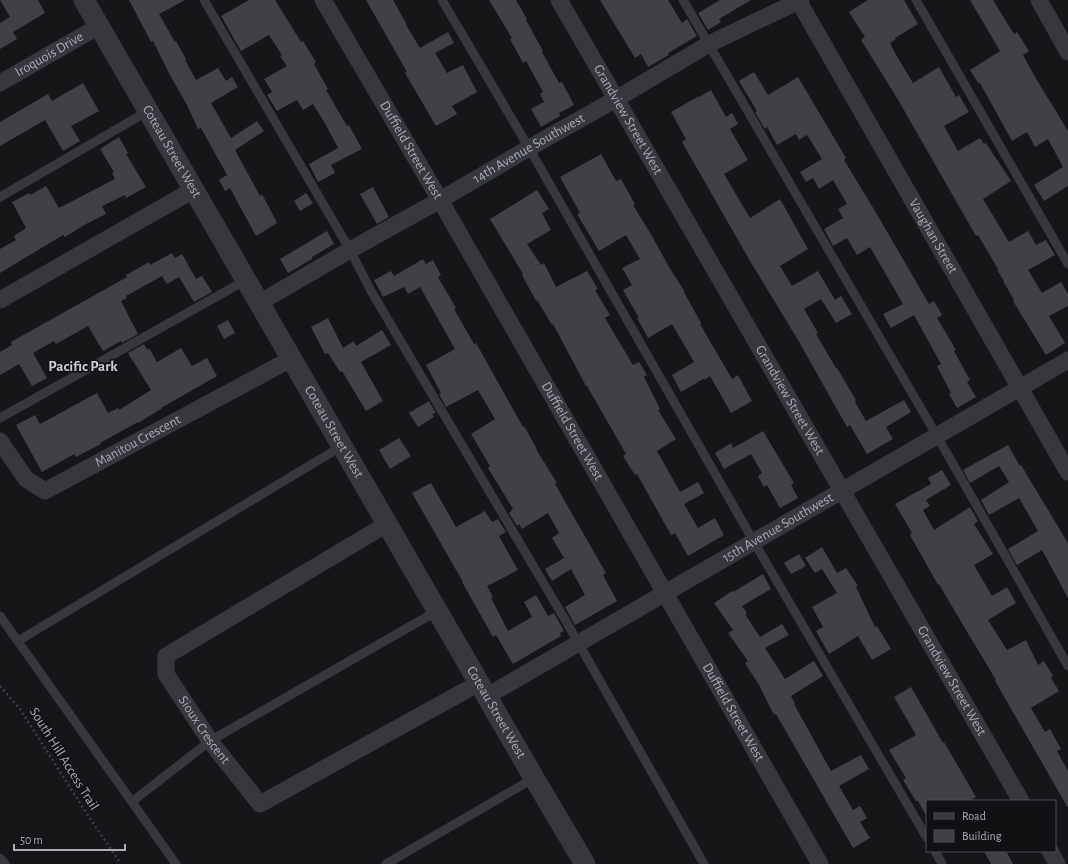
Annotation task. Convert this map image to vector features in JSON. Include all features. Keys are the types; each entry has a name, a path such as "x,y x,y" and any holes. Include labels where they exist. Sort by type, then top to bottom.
{"street":[{"name":"Coteau Street West","path":"84,0 585,864"},
{"name":"Duffield Street West","path":"323,0 440,200 820,864"},
{"name":"Grandview Street West","path":"559,0 1020,800"},
{"path":"1039,0 1068,52"},
{"name":"14th Avenue Southwest","path":"259,304 350,250 440,200 710,44 799,1"},
{"name":"Vaughan Street","path":"799,1 1068,472"},
{"name":"Iroquois Drive","path":"0,83 99,26"},
{"path":"0,300 193,190"},
{"name":"Manitou Crescent","path":"0,441 26,479 45,491 291,359"},
{"name":"15th Avenue Southwest","path":"483,690 579,643 1068,360"},
{"name":"Sioux Crescent","path":"387,524 166,656 166,674 210,740 260,804 483,690"},
{"path":"1051,852 1057,864"}],"lane":[{"path":"204,0 350,250 371,291 579,643 704,864"},
{"path":"442,0 529,148 754,542 926,836"},
{"path":"683,0 710,44 1068,666"},
{"path":"916,0 1068,264"},
{"path":"0,197 148,111"},
{"path":"0,418 246,280"},
{"path":"18,641 342,446"},
{"path":"133,801 210,740 438,611"},
{"path":"0,616 133,801 176,864"},
{"path":"386,864 534,778"},
{"path":"936,852 942,864"},
{"path":"0,858 5,864"}],"path":[{"name":"South Hill Access Trail","path":"0,686 20,708 87,814 121,864"}],"building":[{"path":"0,0 38,0 45,13 13,32 17,39 0,49 0,23 10,17"},
{"path":"129,0 185,0 159,14 175,42 176,41 196,80 218,68 226,81 232,77 238,87 211,103 231,138 257,121 264,131 235,150 260,196 262,194 277,223 256,236 230,188 225,191 219,180 227,175 201,128 198,129 153,41 151,42"},
{"path":"249,0 275,0 301,42 303,41 316,62 314,64 328,89 326,90 347,126 349,125 362,149 331,165 335,173 318,182 309,164 338,148 326,125 313,104 303,110 297,100 277,111 267,95 272,92 264,79 287,66 280,56 282,55 269,35 241,51 221,16"},
{"path":"366,0 393,0 420,48 448,32 454,43 435,53 447,73 463,65 477,92 452,106 457,114 436,126 405,73 407,72"},
{"path":"489,0 516,0 559,83 562,82 574,105 559,113 560,116 541,127 531,109 544,102 540,94 543,92 526,61 523,63 510,39 512,38"},
{"path":"600,0 668,0 682,23 687,19 697,36 648,67 641,54 635,58"},
{"path":"720,0 751,0 719,19 721,22 708,30 698,13"},
{"path":"868,0 904,0 918,24 895,38 896,39 890,43 895,53 913,83 939,67 956,97 959,95 969,112 944,126 958,151 980,138 984,144 986,143 1011,181 983,199 1009,242 1028,231 1036,245 1046,240 1055,255 1028,270 1042,293 1061,282 1068,294 1068,306 1049,316 1065,343 1046,355 1013,301 1014,300 997,270 998,269 978,235 976,236 897,98 861,40 865,37 849,12"},
{"path":"970,0 993,0 1014,34 1017,32 1029,51 1023,55 1068,131 1068,186 1044,201 1034,185 1063,167 1048,139 1035,147 1027,132 1012,141 980,83 978,83 970,70 1000,51"},
{"path":"754,72 768,95 798,77 846,158 844,160 929,304 934,301 942,315 937,318 956,350 954,351 970,380 967,382 976,397 957,408 949,394 951,393 937,366 941,364 914,315 891,328 883,314 903,304 870,247 857,255 847,238 833,246 824,229 843,218 838,209 847,204 833,180 819,189 813,178 806,182 800,172 822,159 807,135 799,140 796,134 777,145 767,127 765,129 755,112 757,111 739,81"},
{"path":"83,83 99,111 71,126 80,141 63,151 45,120 0,146 0,122 48,94 52,101"},
{"path":"711,90 726,117 732,113 738,124 730,129 748,160 724,174 750,218 780,199 808,249 780,266 792,286 818,271 835,300 841,296 852,314 836,323 821,299 804,309 818,333 816,334 856,400 855,402 866,421 904,400 911,412 886,427 893,439 867,454 850,425 847,427 682,142 686,139 671,112"},
{"path":"119,137 128,153 126,154 146,187 126,198 125,195 102,206 106,214 65,237 63,235 0,273 0,249 16,240 14,236 26,228 12,202 29,193 30,195 46,186 59,208 115,179 112,173 114,172 100,149"},
{"path":"601,154 616,181 621,179 635,204 633,205 685,292 701,323 700,324 732,379 738,375 752,401 731,413 710,376 681,392 672,375 694,362 672,324 648,338 637,318 639,318 623,290 632,285 622,268 640,259 626,235 599,251 577,214 580,213 560,177"},
{"path":"373,187 389,217 377,224 360,194"},
{"path":"537,190 549,209 542,213 551,230 527,244 541,265 544,263 556,287 587,271 598,289 595,290 610,315 605,318 633,365 639,362 647,375 644,377 660,409 658,410 676,439 657,451 680,492 698,482 704,493 684,504 698,528 715,518 724,535 688,556 675,533 671,535 637,474 635,475 623,456 626,454 586,386 553,324 552,325 537,300 536,301 522,275 523,274 490,219"},
{"path":"306,193 313,203 300,211 294,201"},
{"path":"327,231 334,244 288,273 280,259"},
{"path":"172,253 175,258 182,254 196,279 202,276 212,292 194,302 179,277 167,284 162,276 126,296 127,298 121,301 138,334 103,351 88,326 56,344 54,341 33,353 47,378 32,386 19,364 0,375 0,352 12,345 11,342 127,277 126,275 149,262 150,265"},
{"path":"423,259 426,264 433,260 441,275 438,277 456,308 454,309 474,344 476,343 523,427 524,426 557,483 555,484 606,573 603,575 617,601 575,625 565,607 585,595 571,569 552,581 545,569 564,558 552,538 559,533 548,513 522,529 519,524 517,526 509,513 513,509 488,468 490,466 471,434 495,419 478,390 446,407 439,394 441,393 426,365 455,349 420,287 408,294 404,287 383,297 374,280 391,271 394,276"},
{"path":"328,318 343,348 354,341 356,346 382,330 391,345 361,362 383,401 366,411 342,371 340,372 328,353 325,354 311,327"},
{"path":"228,320 235,333 224,339 217,326"},
{"path":"144,344 147,350 149,348 157,362 181,348 192,366 207,358 217,376 138,423 100,443 101,444 76,457 74,454 42,472 16,425 35,415 40,424 97,393 108,413 118,408 119,410 151,390 128,353"},
{"path":"429,401 436,413 432,414 434,417 418,427 409,413"},
{"path":"763,431 794,483 791,485 798,498 780,508 767,485 764,487 758,476 762,473 751,454 724,469 715,453 731,443 733,448"},
{"path":"399,438 411,456 390,469 379,450"},
{"path":"1008,445 1068,543 1068,598 1042,550 1017,565 1008,549 1038,531 1019,498 989,515 981,500 1009,482 999,466 970,483 963,470"},
{"path":"942,470 951,485 926,500 930,506 923,510 934,530 970,507 978,521 974,524 993,554 974,565 992,596 1007,587 1016,603 988,620 1007,650 1026,640 1038,665 1044,661 1053,676 1051,678 1059,691 1031,708 1045,732 1050,729 1061,749 1057,751 1068,771 1068,808 995,681 996,680 939,584 938,585 910,535 912,533 895,504 931,484 928,478"},
{"path":"431,483 456,527 485,511 492,522 498,519 506,532 499,536 518,570 487,586 493,597 491,598 508,631 532,617 524,602 536,595 548,616 554,613 564,631 560,633 561,636 513,664 496,635 493,637 412,493"},
{"path":"822,547 837,573 846,568 858,586 856,587 875,627 877,626 891,649 872,660 858,636 829,654 816,631 823,627 812,607 837,593 822,569 815,573 805,558"},
{"path":"799,554 806,566 791,574 784,563"},
{"path":"763,574 771,589 742,606 747,613 745,614 760,637 782,624 789,635 765,648 785,679 814,661 823,676 791,696 831,771 861,755 869,769 839,786 853,810 860,806 867,818 860,822 870,838 853,848 776,714 774,715 759,685 745,663 748,661 728,633 733,630 714,603"},
{"path":"911,687 976,797 971,800 926,800 926,815 903,780 906,778 889,750 916,735 894,697"},
{"path":"985,852 1007,852 1013,864 991,864"}],"district":[{"name":"Pacific Park","path":"83,366"}]}
